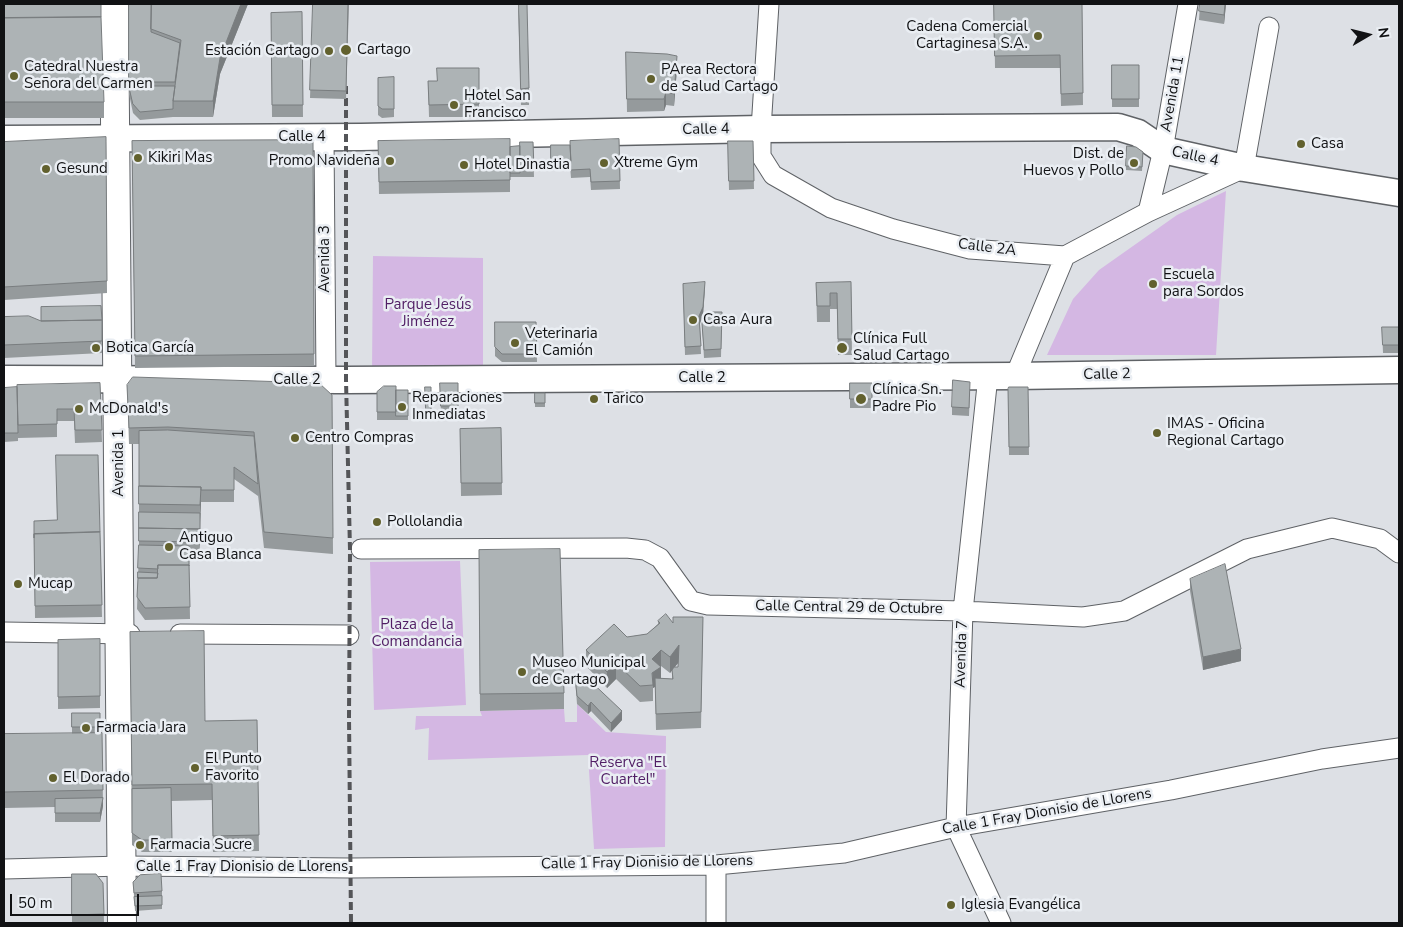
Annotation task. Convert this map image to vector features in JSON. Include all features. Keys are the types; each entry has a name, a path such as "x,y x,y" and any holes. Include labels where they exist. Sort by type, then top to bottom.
{"main road":[{"name":"Avenida 1","path":"114,4 122,923"}],"street":[{"path":"761,129 770,4"},
{"name":"Avenida 11","path":"1148,212 1163,150 1188,4"},
{"path":"1015,376 1065,256 1148,212 1244,168 1269,28"},
{"name":"Calle 4","path":"4,139 324,137 761,129 1118,127 1138,133 1163,150 1244,168 1399,193"},
{"name":"Calle 2A","path":"761,129 761,156 773,175 831,208 892,229 970,248 1065,256"},
{"name":"Avenida 3","path":"324,137 326,380"},
{"name":"Calle 2","path":"4,379 326,380 1015,376 1399,370"},
{"name":"Avenida 7","path":"988,376 963,611 956,827 1001,923"},
{"name":"Calle Central 29 de Octubre","path":"360,549 626,548 646,550 660,558 691,601 708,605 963,611 1083,617 1124,611 1247,549 1332,528 1380,538 1399,553"},
{"path":"4,632 349,635"},
{"name":"Calle 1 Fray Dionisio de Llorens","path":"4,869 123,866 350,868 716,865 844,853 956,827 1171,790 1322,759 1399,749"},
{"path":"716,865 716,923"}],"green space":[{"name":"Escuela para Sordos","path":"1226,191 1216,355 1047,355 1073,299 1099,270 1177,215"},
{"name":"Parque Jesús Jiménez","path":"373,256 483,258 483,369 372,371"},
{"name":"Plaza de la Comandancia","path":"460,561 466,705 374,710 370,562"},
{"name":"Reserva \"El Cuartel\"","path":"577,704 606,732 666,736 665,847 594,849 588,755 428,760 429,728 415,730 416,716 482,716 480,711 564,709 565,722 577,722"}],"building":[{"path":"4,4 101,4 101,17 4,18"},
{"path":"129,4 151,4 151,32 180,43 175,82 129,82"},
{"path":"152,4 241,4 220,58 213,101 173,101 181,40 151,29"},
{"name":"Estación Cartago","path":"313,4 348,4 346,91 310,90"},
{"path":"519,4 527,4 529,88 521,89"},
{"name":"Cadena Comercial Cartaginesa S.A.","path":"994,4 1082,4 1083,93 1061,94 1060,55 995,56"},
{"path":"1200,4 1225,4 1224,15 1199,11"},
{"path":"302,12 303,105 272,105 271,13"},
{"path":"101,17 104,102 4,102 4,18"},
{"name":"PArea Rectora de Salud Cartago","path":"626,52 677,56 674,94 666,92 664,99 627,99"},
{"path":"1112,65 1139,65 1139,99 1112,99"},
{"name":"Hotel San Francisco","path":"437,68 479,68 479,104 429,105 428,81 437,81"},
{"path":"394,77 394,109 382,109 378,106 378,78"},
{"path":"129,86 175,86 173,109 140,112 133,104"},
{"path":"106,137 107,281 4,287 4,142"},
{"path":"510,139 510,180 379,182 378,141"},
{"path":"619,139 620,181 591,182 590,169 571,170 570,141"},
{"path":"313,140 314,354 135,356 132,141"},
{"path":"728,141 753,141 754,181 729,181"},
{"path":"520,142 533,142 534,169 520,169"},
{"path":"551,145 570,145 571,161 551,161"},
{"path":"520,146 520,173 510,173 510,147"},
{"name":"Dist. de Huevos y Pollo","path":"1127,146 1136,147 1143,152 1142,167 1126,166"},
{"name":"Casa Aura","path":"705,282 703,307 699,316 701,346 685,347 683,284"},
{"path":"851,282 852,339 838,339 837,293 830,293 830,306 817,306 816,283"},
{"path":"101,306 102,320 41,321 41,307"},
{"path":"706,312 722,312 721,349 704,350 702,324"},
{"path":"29,316 41,321 102,320 102,341 4,345 4,317"},
{"name":"Veterinaria El Camión","path":"495,322 536,322 537,354 502,354 495,347"},
{"path":"1382,327 1399,327 1399,345 1383,345"},
{"path":"133,377 319,383 332,395 333,538 264,532 254,432 168,427 129,428 127,385"},
{"path":"953,380 970,382 969,408 952,407"},
{"path":"100,383 102,430 75,430 74,409 57,409 57,424 18,425 17,385"},
{"path":"440,383 458,383 458,406 441,406"},
{"path":"850,383 872,383 872,399 850,399"},
{"path":"384,386 396,386 396,412 377,412 377,392"},
{"path":"17,387 18,433 4,433 4,388"},
{"path":"425,387 431,387 431,409 426,409"},
{"path":"1009,387 1028,387 1029,447 1009,447"},
{"name":"Reparaciones Inmediatas","path":"396,390 408,390 408,416 396,416"},
{"path":"535,393 545,393 545,403 535,403"},
{"path":"501,428 502,483 461,483 460,429"},
{"path":"168,430 254,436 258,484 234,467 234,490 201,490 201,487 139,486 139,431"},
{"path":"56,455 98,455 100,532 34,534 34,521 57,520"},
{"path":"139,486 201,487 200,505 139,504"},
{"path":"139,512 200,513 200,529 139,528"},
{"path":"139,528 200,529 199,542 139,541"},
{"path":"100,532 102,605 35,606 34,534"},
{"path":"139,545 189,546 189,565 158,565 158,569 138,568"},
{"name":"Museo Municipal de Cartago","path":"560,549 564,693 480,694 479,550"},
{"path":"1225,564 1241,649 1203,657 1190,579"},
{"path":"158,565 189,565 190,607 145,608 137,597 138,578 157,578"},
{"path":"138,572 158,573 157,578 138,578"},
{"path":"666,614 673,623 673,617 703,617 701,712 656,714 655,678 673,679 672,670 674,667 678,667 679,645 670,657 661,650 652,659 661,667 652,673 653,685 640,686 616,663 607,672 586,650 614,624 627,637 647,634 660,623 658,621"},
{"name":"El Punto Favorito","path":"204,631 205,721 257,720 259,835 213,836 212,784 132,785 130,632"},
{"path":"100,639 100,696 58,697 58,640"},
{"path":"584,675 622,711 611,723 591,702 588,706 577,696 575,677"},
{"path":"72,713 100,713 100,727 72,727"},
{"name":"El Dorado","path":"102,733 103,790 4,792 4,734"},
{"path":"171,788 172,840 142,840 132,833 132,789"},
{"path":"103,798 100,813 55,813 55,799"},
{"path":"72,874 96,874 103,883 104,914 72,915"},
{"path":"161,874 162,891 134,893 133,882 140,875"},
{"path":"162,896 162,905 135,906 134,897"}],"railway":[{"path":"346,86 346,380 350,550 351,923"}],"place":[{"name":"Cadena Comercial Cartaginesa S.A.","path":"1038,36"},
{"name":"Cartago","path":"346,50"},
{"name":"Estación Cartago","path":"329,51"},
{"name":"Catedral Nuestra Señora del Carmen","path":"14,76"},
{"name":"PArea Rectora de Salud Cartago","path":"651,79"},
{"name":"Hotel San Francisco","path":"454,105"},
{"name":"Casa","path":"1301,144"},
{"name":"Kikiri Mas","path":"138,158"},
{"name":"Promo Navideña","path":"390,161"},
{"name":"Xtreme Gym","path":"604,163"},
{"name":"Dist. de Huevos y Pollo","path":"1134,163"},
{"name":"Hotel Dinastia","path":"464,165"},
{"name":"Gesund","path":"46,169"},
{"name":"Escuela para Sordos","path":"1153,284"},
{"name":"Casa Aura","path":"693,320"},
{"name":"Veterinaria El Camión","path":"515,343"},
{"name":"Botica García","path":"96,348"},
{"name":"Clínica Full Salud Cartago","path":"842,348"},
{"name":"Tarico","path":"594,399"},
{"name":"Clínica Sn. Padre Pio","path":"861,399"},
{"name":"Reparaciones Inmediatas","path":"402,407"},
{"name":"McDonald's","path":"79,409"},
{"name":"IMAS - Oficina Regional Cartago","path":"1157,433"},
{"name":"Centro Compras","path":"295,438"},
{"name":"Pollolandia","path":"377,522"},
{"name":"Antiguo Casa Blanca","path":"169,547"},
{"name":"Mucap","path":"18,584"},
{"name":"Museo Municipal de Cartago","path":"522,672"},
{"name":"Farmacia Jara","path":"86,728"},
{"name":"El Punto Favorito","path":"195,768"},
{"name":"El Dorado","path":"53,778"},
{"name":"Farmacia Sucre","path":"140,845"},
{"name":"Iglesia Evangélica","path":"951,905"}]}
